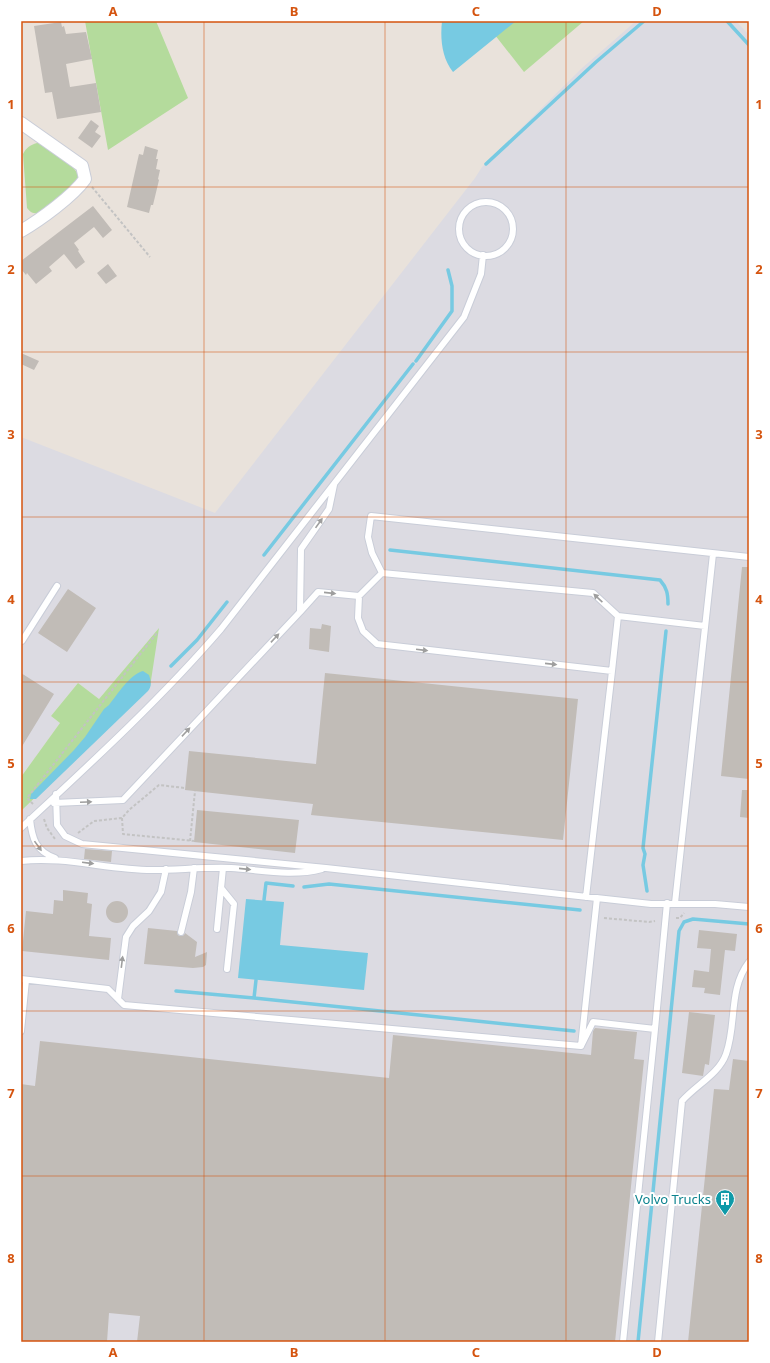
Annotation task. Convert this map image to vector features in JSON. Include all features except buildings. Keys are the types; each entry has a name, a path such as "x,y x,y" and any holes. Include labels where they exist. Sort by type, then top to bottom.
{"street":[{"path":"21,123 82,166 85,178 79,187 35,223 21,231"}],"lane":[{"path":"490,202 506,210 511,218 513,227 512,236 509,244 503,250 495,254 483,255 470,250 464,244 461,237 461,220 472,206 490,202"},
{"path":"21,828 152,702 200,654 221,629 464,317 481,274 483,255"},
{"path":"300,612 301,549 329,509 334,484"},
{"path":"382,573 372,552 368,537 371,516 749,557"},
{"path":"675,903 713,554"},
{"path":"382,573 359,596 358,618 362,631 377,644 612,671"},
{"path":"382,573 593,593 618,616 705,626"},
{"path":"21,640 22,641 57,586"},
{"path":"47,803 123,800 318,592 359,596"},
{"path":"586,897 618,616"},
{"path":"56,794 57,825 65,836 82,844 326,868 651,904 714,904 749,907"},
{"path":"30,819 34,840 41,851 61,861"},
{"path":"21,861 36,859 151,870 223,868 308,873 326,868"},
{"path":"181,932 191,892 194,868"},
{"path":"217,929 223,868"},
{"path":"118,999 126,937 133,926 149,911 161,892 166,870"},
{"path":"221,888 234,904 227,969"},
{"path":"581,1046 597,898"},
{"path":"623,1342 667,903"},
{"path":"658,1342 682,1101 688,1094 717,1070 726,1055 736,988 744,969 749,962"},
{"path":"21,1031 24,979 108,989 124,1005 581,1046"},
{"path":"581,1046 593,1022 655,1029"}],"path":[{"path":"85,178 150,257"},
{"path":"39,811 27,798 157,633"},
{"path":"190,840 195,791"},
{"path":"122,818 122,834 194,841"},
{"path":"604,918 649,922 655,921"}],"shaded area":[{"name":"Volvo Trucks","path":"636,21 736,21 749,35 749,1342 21,1342 21,811 149,687 158,629 99,699 78,683 51,716 60,723 21,777 21,437 215,513 482,167 581,69"}],"green space":[{"path":"85,21 156,21 188,98 108,150"},
{"path":"484,21 584,21 524,72"},
{"path":"37,143 48,147 60,155 72,166 79,176 78,182 40,213 31,212 27,208 23,154 28,147"},
{"path":"159,628 150,687 21,811 21,777 60,723 51,716 78,683 99,699"}],"water":[{"path":"442,21 516,21 453,72 446,61 444,54 441,35"},
{"path":"143,671 149,675 150,679 151,685 148,691 36,799 30,799 31,794 85,737 104,709 109,705 124,685 133,676"},
{"path":"246,899 284,902 280,945 368,953 364,990 238,978"}],"waterway":[{"path":"486,164 596,62 644,21"},
{"path":"727,21 749,45"},
{"path":"416,361 452,311 452,286 448,270"},
{"path":"264,555 413,364"},
{"path":"390,550 660,580 667,591 668,604"},
{"path":"171,666 197,640 227,602"},
{"path":"647,891 643,865 645,854 643,848 666,631"},
{"path":"264,900 266,883 293,886"},
{"path":"304,887 329,884 580,910"},
{"path":"638,1342 679,931 684,922 693,919 749,924"},
{"path":"256,980 254,998 574,1031"},
{"path":"176,991 254,998"}],"place":[{"name":"Volvo Trucks","path":"725,1216"}]}
